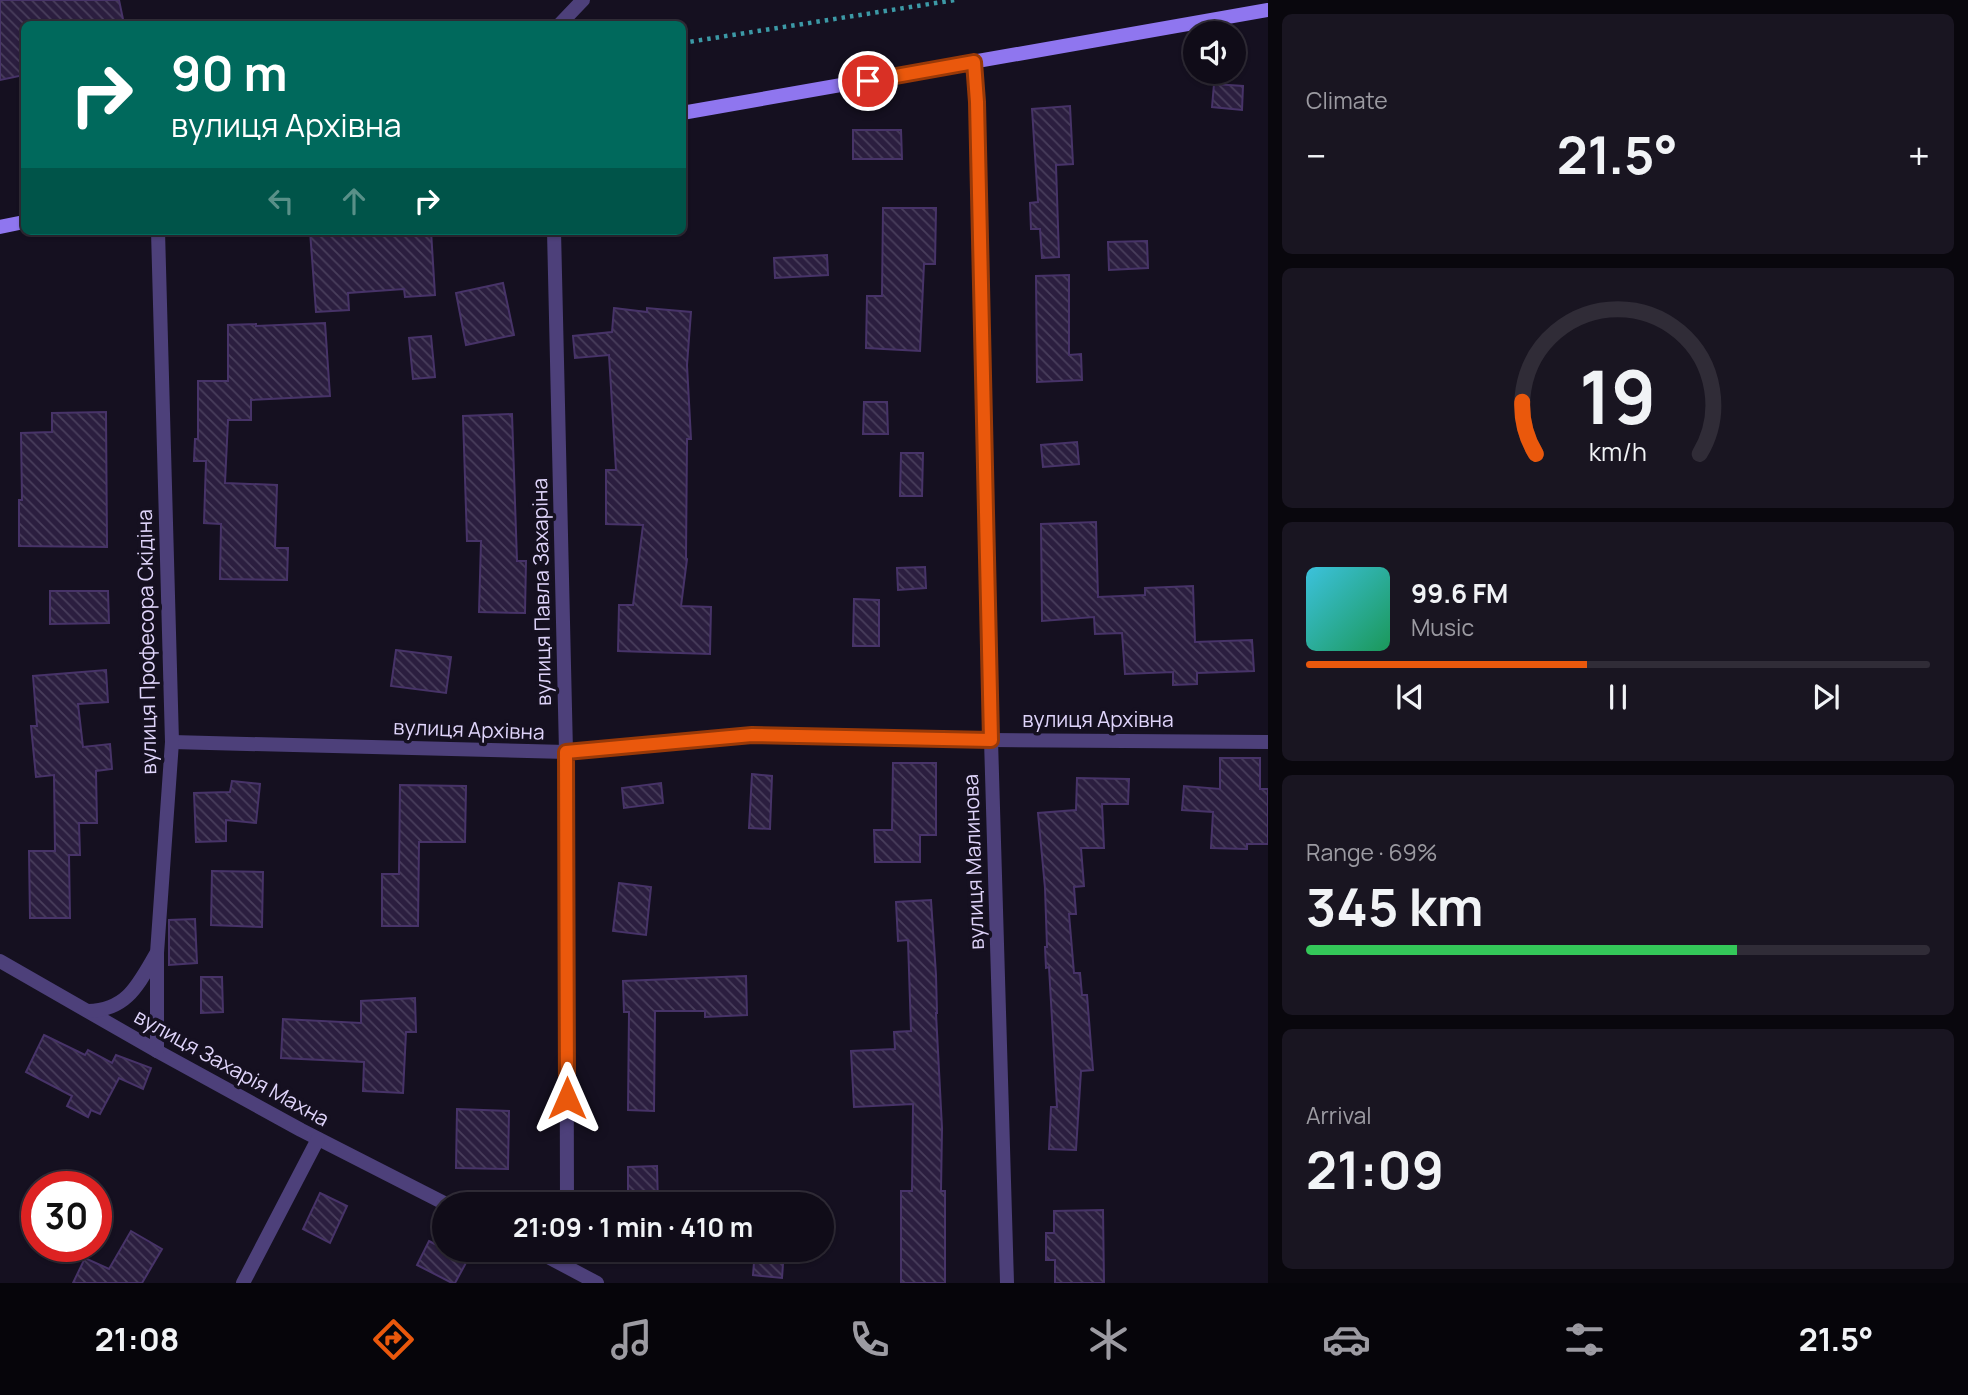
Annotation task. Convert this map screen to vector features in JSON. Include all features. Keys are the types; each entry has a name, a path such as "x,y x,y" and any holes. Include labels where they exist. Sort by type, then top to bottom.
{"main road":[{"path":"686,112 1268,10"},
{"path":"0,227 21,223"}],"street":[{"path":"563,21 583,0"},
{"name":"вулиця Малинова","path":"974,62 978,116 991,740 1007,1283"},
{"name":"вулиця Професора Скідіна","path":"157,1051 157,953 172,742 158,235"},
{"name":"вулиця Павла Захаріна","path":"554,235 566,752 567,1192"},
{"name":"вулиця Архівна","path":"172,742 566,752 752,735 1268,742"},
{"path":"86,1011 101,1011 127,998 157,953"},
{"name":"вулиця Захарія Махна","path":"0,961 318,1139 432,1197"},
{"path":"243,1283 318,1139"},
{"path":"561,1262 597,1283"}],"path":[{"path":"686,42 955,0"}],"building":[{"path":"0,0 119,0 123,21 21,21 21,76 0,80"},
{"path":"1214,84 1243,86 1242,110 1212,107"},
{"path":"1070,106 1073,164 1056,165 1059,257 1042,258 1040,229 1031,229 1030,203 1038,202 1032,109"},
{"path":"853,130 901,130 902,159 853,159"},
{"path":"883,208 936,208 935,264 924,264 920,351 866,348 867,296 882,296"},
{"path":"310,235 431,235 435,295 405,297 404,289 348,293 349,310 316,312"},
{"path":"1147,241 1148,268 1109,270 1108,242"},
{"path":"827,255 828,275 775,278 774,258"},
{"path":"1069,275 1069,355 1081,354 1082,380 1037,382 1036,276"},
{"path":"503,283 514,335 466,345 456,293"},
{"path":"614,308 647,312 647,308 691,312 687,365 691,439 687,439 687,559 681,606 711,607 710,654 618,651 619,605 633,605 643,525 606,524 606,470 616,470 609,355 575,358 573,336 612,332"},
{"path":"325,323 330,396 251,400 251,420 228,420 225,483 277,485 275,548 288,548 287,580 220,579 221,524 204,523 206,461 194,461 195,439 198,439 198,381 228,381 228,325"},
{"path":"431,336 435,377 413,379 409,338"},
{"path":"864,402 887,402 888,434 863,434"},
{"path":"106,412 107,547 19,546 19,500 22,500 21,433 52,432 52,413"},
{"path":"512,414 517,561 526,561 525,613 479,612 481,541 467,541 463,416"},
{"path":"1077,442 1079,464 1043,467 1041,445"},
{"path":"901,453 923,453 922,496 900,496"},
{"path":"1096,522 1098,597 1145,595 1145,588 1193,586 1195,642 1252,640 1254,671 1197,673 1197,684 1173,685 1173,672 1125,674 1122,633 1095,634 1094,617 1042,621 1041,524"},
{"path":"925,567 926,588 898,590 897,568"},
{"path":"50,591 108,591 109,623 50,624"},
{"path":"854,599 879,600 879,646 853,646"},
{"path":"396,650 451,657 446,693 391,686"},
{"path":"106,670 108,702 78,704 83,747 110,744 112,769 96,771 97,823 79,823 80,855 69,855 70,918 30,918 29,851 55,851 54,775 36,777 31,726 37,726 33,676"},
{"path":"1220,758 1260,758 1260,789 1268,789 1268,844 1247,844 1247,849 1211,848 1213,812 1182,810 1184,786 1220,789"},
{"path":"893,763 936,763 936,835 920,835 920,862 875,862 874,830 892,830"},
{"path":"752,774 772,776 770,829 749,828"},
{"path":"1077,778 1129,779 1128,804 1102,804 1104,848 1081,848 1084,886 1074,887 1076,914 1069,914 1074,973 1080,973 1082,995 1087,995 1093,1070 1081,1071 1076,1150 1049,1149 1051,1107 1057,1107 1049,967 1046,968 1045,888 1038,813 1076,810"},
{"path":"232,781 260,784 256,823 226,820 226,841 196,842 194,793 230,792"},
{"path":"661,783 663,803 624,808 622,788"},
{"path":"400,785 466,786 465,842 419,842 418,926 382,926 382,874 399,874"},
{"path":"212,871 263,872 262,927 211,925"},
{"path":"619,883 651,887 646,935 613,931"},
{"path":"931,900 942,1128 941,1191 945,1191 945,1283 901,1283 901,1191 912,1191 913,1104 854,1107 851,1051 895,1049 894,1032 911,1031 908,940 898,941 896,902"},
{"path":"195,919 197,963 169,965 169,920"},
{"path":"746,976 747,1015 705,1017 705,1011 655,1011 654,1111 628,1110 629,1012 624,1012 623,981"},
{"path":"201,977 222,977 223,1012 201,1013"},
{"path":"415,998 416,1032 406,1032 403,1093 363,1091 364,1062 281,1058 283,1019 361,1023 361,1001"},
{"path":"44,1035 85,1055 88,1050 112,1063 116,1055 151,1068 143,1089 119,1078 100,1114 91,1110 88,1117 67,1106 72,1096 26,1072"},
{"path":"457,1109 509,1111 508,1169 456,1168"},
{"path":"657,1166 658,1192 628,1192 628,1167"},
{"path":"320,1193 347,1206 330,1243 303,1229"},
{"path":"1103,1210 1104,1283 1055,1283 1055,1260 1046,1260 1046,1233 1054,1233 1054,1211"},
{"path":"131,1231 162,1249 142,1283 73,1283 83,1262 94,1262 109,1269"},
{"path":"429,1241 432,1243 432,1262 466,1262 455,1283 417,1265"},
{"path":"754,1262 783,1262 782,1278 753,1275"}],"route":[{"path":"567,1098 566,752 752,735 991,740 974,62 868,81"}]}
